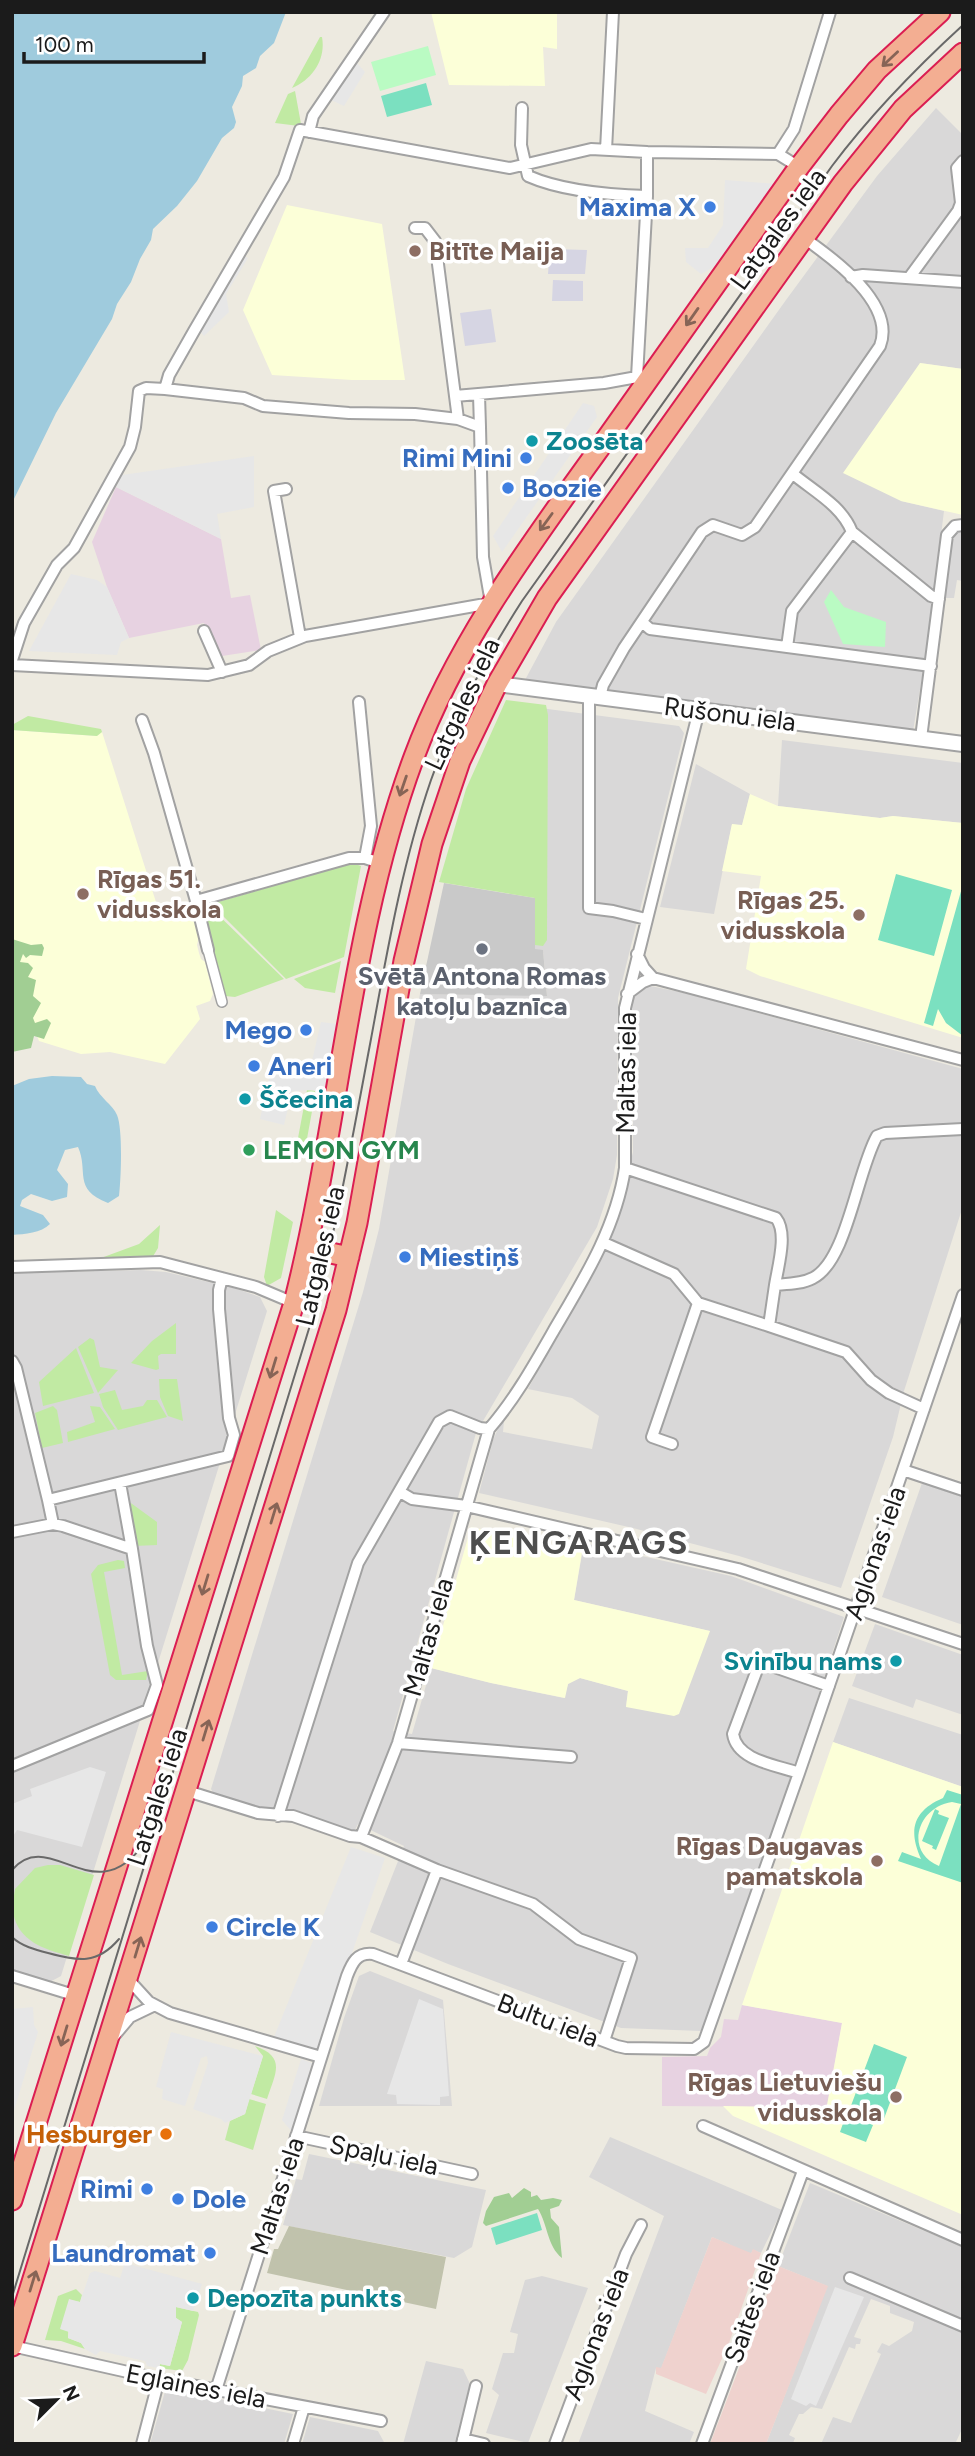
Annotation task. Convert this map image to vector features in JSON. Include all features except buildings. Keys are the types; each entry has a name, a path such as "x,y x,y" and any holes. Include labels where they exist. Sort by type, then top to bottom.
{"highway":[{"name":"Latgales iela","path":"12,2200 76,1996 161,1701 239,1448 294,1303 308,1248 372,860 415,752 460,657 491,603 641,380 839,115 877,70 940,12"},
{"name":"Latgales iela","path":"12,2346 315,1381 349,1257 404,961 432,844 460,761 497,684 547,598 883,132 903,109 963,53"},
{"path":"308,1248 349,1257"}],"street":[{"path":"309,132 313,116 384,12"},
{"path":"606,150 613,12"},
{"path":"778,154 794,129 830,12"},
{"path":"522,108 521,145 528,176 545,183 617,195 647,196"},
{"path":"165,390 169,375 284,177 300,130 510,168 591,149 778,154 799,167"},
{"path":"455,396 641,380 647,152"},
{"path":"908,278 958,211 961,203 957,168 963,161"},
{"path":"415,228 425,228 435,241 458,419"},
{"path":"646,919 589,908 595,697 702,532 713,525 742,535 755,527 883,339 882,324 873,301 852,277 804,238"},
{"path":"852,277 863,275 963,282"},
{"path":"479,395 480,427 483,556 491,603 300,637 268,651 249,665 208,675 12,663 24,623 57,565 74,548 130,447 139,391 146,388 244,398 263,405 349,413 415,414 458,419 480,427"},
{"path":"793,474 838,508 847,519 852,532 931,596 939,599"},
{"path":"286,489 274,491 300,637"},
{"path":"921,738 947,535 955,526 963,525"},
{"path":"787,647 792,611 852,532"},
{"path":"642,622 650,629 930,666"},
{"path":"204,631 222,672"},
{"name":"Rušonu iela","path":"497,684 963,744"},
{"path":"196,901 349,858 372,860 359,702"},
{"name":"Maltas iela","path":"361,1837 398,1743 489,1429 511,1404 604,1243 623,1184 627,994 699,710"},
{"path":"142,720 196,901 222,1002"},
{"path":"637,954 653,978 963,1060"},
{"path":"627,994 653,978"},
{"path":"775,1285 798,1283 813,1278 832,1262 877,1136 963,1129"},
{"path":"625,1168 776,1218 781,1224 782,1235 769,1326"},
{"path":"604,1243 674,1274 698,1303 846,1352 871,1380 889,1393 924,1409"},
{"path":"12,1266 160,1262 256,1287 294,1303"},
{"path":"48,1500 228,1456 239,1448 229,1418 219,1309 222,1278"},
{"name":"Aglonas iela","path":"700,2046 718,2006 963,1295"},
{"path":"672,1444 652,1437 698,1303"},
{"path":"12,1361 16,1368 53,1524"},
{"path":"278,1816 358,1563 439,1422 450,1416 489,1429"},
{"path":"903,1470 963,1490"},
{"path":"12,1766 140,1714 161,1701 147,1646 120,1482"},
{"path":"400,1492 412,1499 466,1506 738,1569 963,1644"},
{"path":"12,1532 53,1524 132,1549"},
{"path":"799,1773 743,1753 735,1745 733,1734 758,1667 764,1663 830,1686"},
{"path":"398,1743 570,1757"},
{"path":"187,1791 258,1813 293,1816 350,1836 361,1837 437,1870 533,1904 579,1939 631,1958 604,2041"},
{"path":"401,1964 437,1870"},
{"name":"Maltas iela","path":"216,2390 352,1962 365,1953 401,1964"},
{"name":"Bultu iela","path":"401,1964 626,2049 694,2049 700,2046"},
{"path":"12,1976 76,1996"},
{"path":"128,1979 155,2006 170,2013 321,2057"},
{"path":"106,2046 130,2017 155,2006"},
{"path":"703,2126 963,2240"},
{"name":"Spaļu iela","path":"296,2136 472,2174"},
{"name":"Saites iela","path":"702,2444 803,2171"},
{"name":"Aglonas iela","path":"555,2444 626,2255 641,2225"},
{"path":"850,2278 963,2326"},
{"name":"Eglaines iela","path":"12,2346 159,2379 381,2421"},
{"path":"142,2444 159,2379"},
{"path":"476,2386 463,2442 484,2444"},
{"path":"293,2444 304,2407"}],"shaded area":[{"path":"431,12 557,12 557,49 543,47 545,86 449,85"},
{"path":"356,62 365,72 344,106 329,99"},
{"path":"936,108 963,135 963,369 920,363 901,501 944,511 926,654 913,731 525,680 556,622 786,300 877,176"},
{"path":"725,180 777,184 717,265 701,274 686,262 685,248 708,248 723,225"},
{"path":"287,205 382,224 405,380 272,375 243,310"},
{"path":"550,249 587,250 585,274 548,274"},
{"path":"242,255 248,258 226,294 229,312 204,336 199,330"},
{"path":"553,280 583,281 583,301 552,301"},
{"path":"491,309 496,342 465,346 460,313"},
{"path":"920,363 963,369 963,515 901,501 843,473"},
{"path":"583,403 594,406 597,417 502,552 493,536"},
{"path":"254,456 254,507 217,514 221,539 116,487 122,475"},
{"path":"116,487 221,539 231,598 250,595 261,650 222,656 217,654 204,623 129,638 107,587 92,542"},
{"path":"959,530 963,531 963,581 957,580 954,598 945,598 952,536"},
{"path":"71,574 97,580 107,587 129,638 121,642 117,655 29,651"},
{"path":"509,704 679,726 684,733 618,998 617,1155 613,1179 597,1227 476,1433 393,1731 412,1734 431,1668 564,1698 568,1684 580,1678 628,1691 626,1707 710,1631 574,1600 584,1543 731,1576 844,1617 790,1782 701,2031 621,2028 370,1932 404,1846 358,1824 354,1832 342,1838 216,1798 211,1789 363,1292 379,1229 420,994 547,995 543,950 535,950 535,899"},
{"name":"Rīgas 51. vidusskola","path":"12,730 96,736 102,732 162,921 194,911 199,936 197,945 201,959 205,962 213,994 210,1001 196,1006 200,1019 165,1064 110,1052 81,1054 39,1041 12,971"},
{"path":"782,740 963,763 963,823 893,816 880,818 778,806"},
{"path":"696,764 750,794 742,826 732,824 714,914 660,907"},
{"name":"Rīgas 25. vidusskola","path":"750,794 778,806 880,818 893,816 963,823 963,1038 760,976 746,969 761,876 722,871 732,824 742,825"},
{"path":"444,883 535,898 535,949 543,950 547,996 420,994"},
{"path":"646,985 689,994 963,1069 963,1206 904,1391 893,1437 841,1588 739,1556 633,1528 479,1493 493,1440 504,1421 503,1432 592,1449 599,1416 572,1398 528,1389 596,1266 616,1221 633,1152 632,999"},
{"path":"321,1022 336,1024 325,1094 313,1090 292,1091 284,1125 260,1119 273,1061 311,1065"},
{"path":"141,1270 166,1272 234,1288 260,1297 267,1311 61,1976 46,1984 12,1973 12,1273"},
{"path":"922,1483 963,1497 963,1625 882,1597"},
{"path":"471,1527 582,1552 574,1600 710,1631 679,1714 674,1716 626,1707 628,1691 580,1678 568,1684 565,1698 431,1668"},
{"path":"875,1624 963,1655 963,1715 916,1699 913,1708 852,1686"},
{"path":"849,1698 963,1735 963,1787 833,1742"},
{"name":"Rīgas Daugavas pamatskola","path":"833,1742 963,1787 963,2215 733,2116 723,2106 826,2111 842,2023 742,2005"},
{"path":"90,1767 106,1772 82,1847 17,1830 12,1838 12,1804 32,1796 30,1789"},
{"path":"351,1847 385,1858 318,2051 274,2037"},
{"path":"370,1971 443,2000 452,2106 319,2106 359,1976"},
{"path":"419,1999 443,2009 449,2096 440,2097 440,2105 397,2104 396,2095 387,2094"},
{"path":"742,2005 842,2023 826,2111 783,2111 783,2107 662,2106 662,2057 707,2056 710,2048 721,2037 724,2019 738,2020"},
{"path":"33,2007 34,2025 38,2032 12,2117 12,2009"},
{"path":"171,2032 263,2056 245,2114 225,2123 193,2109 208,2063 207,2056 201,2058 185,2106 162,2099 163,2089 156,2087"},
{"path":"301,2059 312,2063 292,2132 282,2120"},
{"path":"610,2137 782,2210 761,2253 753,2250 751,2254 712,2237 661,2369 656,2368 645,2411 694,2432 689,2444 578,2444 664,2216 589,2177"},
{"path":"309,2154 486,2190 472,2247 454,2258 283,2225 296,2179 302,2180"},
{"path":"810,2183 963,2247 963,2427 955,2444 821,2444 833,2417 851,2423 881,2354 877,2352 882,2343 889,2346 912,2331 914,2322 890,2313 890,2306 871,2299 854,2337 861,2339 860,2344 856,2344 855,2349 849,2347 822,2409 811,2407 799,2414 789,2435 795,2438 795,2444 766,2444 827,2286 778,2266"},
{"path":"289,2226 446,2257 436,2309 267,2273 274,2249 278,2249"},
{"path":"712,2237 751,2253 753,2249 761,2253 729,2343 706,2394 656,2374 656,2367 661,2368"},
{"path":"125,2263 202,2284 193,2311 176,2307 176,2318 182,2322 170,2366 147,2366 145,2361 100,2351 96,2355 85,2349 81,2343 68,2338 69,2332 60,2329 69,2299 80,2302 90,2273 95,2271 120,2278"},
{"path":"778,2266 828,2286 766,2444 710,2444"},
{"path":"542,2276 588,2288 528,2443 486,2433 499,2395 492,2389 503,2353 514,2353 518,2334 510,2332 525,2280"},
{"path":"835,2287 864,2297 816,2406 810,2403 806,2406 791,2399"},
{"path":"426,2361 463,2369 470,2384 455,2444 403,2444"},
{"path":"166,2388 293,2414 284,2444 150,2444"},
{"path":"310,2417 378,2431 385,2444 302,2444"}],"green space":[{"path":"320,37 323,45 320,60 312,74 292,88"},
{"path":"428,46 436,75 380,91 371,62"},
{"path":"426,83 432,105 387,117 381,96"},
{"path":"295,91 301,124 275,123 288,94"},
{"path":"831,590 844,607 886,622 885,647 843,644 824,602"},
{"path":"506,700 546,705 548,715 547,940 543,946 535,945 535,898 439,882 466,789"},
{"path":"28,716 101,729 102,732 97,736 12,730 12,725"},
{"path":"352,863 361,866 344,957 286,979 211,904"},
{"path":"896,874 952,890 934,956 878,940"},
{"path":"963,884 963,1036 946,1023 938,1009 933,1026 924,1023"},
{"path":"209,906 284,979 235,997 225,996 204,916"},
{"path":"12,939 31,945 42,944 44,948 42,956 30,955 26,958 23,954 20,962 28,963 33,968 28,977 36,980 33,996 41,1003 33,1018 35,1023 47,1019 51,1023 44,1039 34,1036 31,1048 12,1052"},
{"path":"341,961 335,993 305,988 294,979"},
{"path":"307,1090 315,1091 315,1095 304,1155 295,1154"},
{"path":"276,1210 293,1222 281,1278 267,1286 264,1277"},
{"path":"160,1225 158,1248 152,1258 101,1258 139,1244"},
{"path":"176,1323 176,1354 158,1356 159,1369 156,1370 131,1363 152,1341"},
{"path":"90,1338 94,1340 100,1367 118,1370 98,1393 78,1347"},
{"path":"76,1348 94,1393 43,1406 39,1382"},
{"path":"159,1379 177,1379 183,1421 168,1416 160,1397"},
{"path":"115,1390 122,1410 143,1406 147,1400 157,1400 167,1417 118,1430 103,1407 99,1394"},
{"path":"53,1406 57,1410 63,1443 42,1448 35,1413"},
{"path":"90,1406 100,1407 115,1429 68,1442 67,1432 95,1422"},
{"path":"128,1501 157,1522 157,1545 134,1546"},
{"path":"124,1561 125,1568 104,1572 122,1675 148,1671 146,1680 116,1680 110,1675 91,1574 98,1565"},
{"path":"947,1790 963,1795 963,1883 898,1861 902,1852 921,1859 915,1839 916,1822 925,1809 943,1798","holes":["952,1802 961,1804 939,1866 921,1851 919,1831 930,1812"]},
{"path":"935,1809 939,1811 938,1814 949,1818 936,1850 922,1841"},
{"path":"60,1865 94,1875 69,1956 34,1943 20,1931 13,1912 15,1889 35,1868"},
{"path":"874,2044 907,2057 882,2124 849,2111"},
{"path":"255,2046 272,2055 275,2061 275,2074 267,2099 251,2094 263,2056"},
{"path":"249,2099 266,2104 253,2150 225,2140 230,2121 245,2114"},
{"path":"846,2115 873,2125 866,2142 840,2132"},
{"path":"524,2188 531,2192 531,2197 537,2195 541,2200 562,2200 559,2206 550,2209 551,2218 559,2227 562,2258 553,2248 538,2209 486,2226 483,2223 494,2197 509,2193 512,2198"},
{"path":"537,2213 542,2230 496,2245 491,2228"},
{"path":"76,2289 82,2295 80,2302 69,2300 68,2338 81,2343 85,2349 61,2341 45,2340 58,2296"},
{"path":"176,2307 198,2312 199,2315 188,2360 182,2371 159,2368 160,2364 170,2366 182,2322 176,2318"}],"water":[{"path":"12,12 286,12 274,43 260,56 256,68 243,76 242,86 232,107 236,122 234,128 222,138 197,181 177,206 153,229 151,240 117,304 112,319 56,413 12,503"},
{"path":"52,1076 81,1077 87,1084 95,1086 115,1111 121,1142 119,1196 108,1203 97,1198 86,1185 78,1147 65,1150 57,1170 68,1184 67,1197 52,1201 31,1194 22,1200 20,1206 43,1215 50,1224 37,1231 12,1235 12,1086 29,1079"}],"tram line":[{"path":"12,2297 315,1309 345,1174 396,908 421,812 450,733 472,688 522,601 832,166 894,92 963,25"},
{"path":"12,1870 27,1859 42,1857 91,1871 108,1871 126,1862 145,1842"},
{"path":"12,1937 34,1949 78,1959 95,1957 119,1939"}],"place":[{"name":"Maxima X","path":"710,207"},
{"name":"Bitīte Maija","path":"415,251"},
{"name":"Zoosēta","path":"532,441"},
{"name":"Rimi Mini","path":"526,458"},
{"name":"Boozie","path":"508,488"},
{"name":"Rīgas 51. vidusskola","path":"83,894"},
{"name":"Rīgas 25. vidusskola","path":"859,915"},
{"name":"Svētā Antona Romas katoļu baznīca","path":"482,949"},
{"name":"Mego","path":"306,1030"},
{"name":"Aneri","path":"254,1066"},
{"name":"Ščecina","path":"245,1099"},
{"name":"LEMON GYM","path":"249,1150"},
{"name":"Miestiņš","path":"405,1257"},
{"name":"Svinību nams","path":"896,1661"},
{"name":"Rīgas Daugavas pamatskola","path":"877,1861"},
{"name":"Circle K","path":"212,1927"},
{"name":"Rīgas Lietuviešu vidusskola","path":"896,2097"},
{"name":"Hesburger","path":"166,2134"},
{"name":"Rimi","path":"147,2189"},
{"name":"Dole","path":"178,2199"},
{"name":"Laundromat","path":"210,2253"},
{"name":"Depozīta punkts","path":"193,2298"}],"district":[{"name":"ĶENGARAGS","path":"579,1542"}]}
